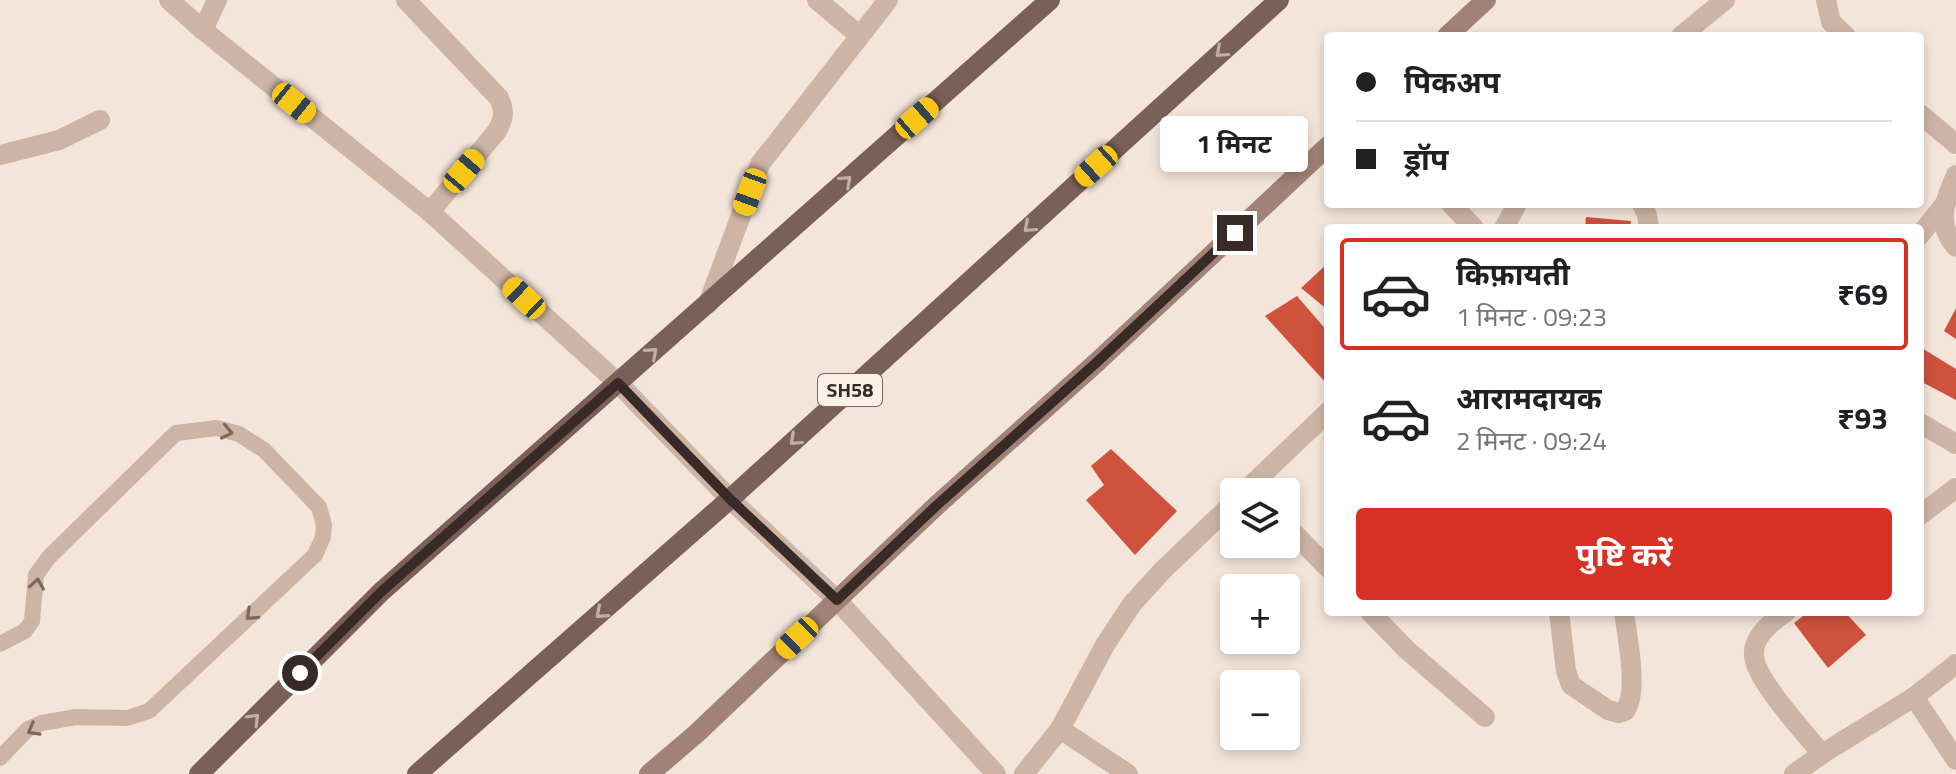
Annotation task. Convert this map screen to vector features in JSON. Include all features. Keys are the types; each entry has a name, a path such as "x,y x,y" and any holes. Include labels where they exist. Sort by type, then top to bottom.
{"main road":[{"path":"199,774 381,592 1050,0"},
{"name":"SH58","path":"417,774 730,499 1279,0"}],"street":[{"path":"169,0 430,212 618,383 730,499 837,600 996,774"},
{"path":"203,30 217,0"},
{"path":"406,0 499,98 504,113 497,131 430,212"},
{"path":"817,0 860,36"},
{"path":"708,304 760,164 888,0"},
{"path":"1454,32 1486,0"},
{"path":"1686,32 1725,0"},
{"path":"1826,0 1831,22 1842,32"},
{"path":"1924,117 1956,144"},
{"path":"0,155 59,140 100,120"},
{"path":"649,774 696,734 936,506 1096,363 1324,150"},
{"path":"1924,230 1944,205 1956,175"},
{"path":"1944,205 1944,225 1956,247"},
{"path":"1455,208 1470,224"},
{"path":"1261,478 1324,416"},
{"path":"1924,425 1956,444"},
{"path":"1924,512 1956,488"},
{"path":"1024,774 1060,729 1105,645 1132,604 1220,515"},
{"path":"1300,539 1324,564"},
{"path":"1374,616 1407,650 1485,717"},
{"path":"1559,616 1566,671 1571,685 1608,710 1619,713 1625,711 1631,702 1624,616"},
{"path":"1780,616 1768,625 1756,643 1754,657 1771,690 1822,754"},
{"path":"1794,774 1914,697 1956,664"},
{"path":"1914,697 1956,760"},
{"path":"1060,729 1128,774"}],"lane":[{"path":"0,644 25,631 32,621 36,575 49,557 176,433 217,428 239,434 264,450 319,507 324,525 323,537 315,555 149,711 127,718 76,717 42,723 28,729 0,758"}],"building":[{"path":"1586,217 1631,221 1631,224 1585,224"},
{"path":"1324,267 1324,307 1301,288"},
{"path":"1297,296 1324,327 1324,381 1265,316"},
{"path":"1956,308 1956,339 1944,331"},
{"path":"1924,349 1956,369 1956,400 1924,383"},
{"path":"1111,449 1177,511 1135,555 1086,500 1104,485 1091,466"},
{"path":"1803,616 1849,616 1866,635 1828,668 1794,623"}],"route":[{"path":"300,673 381,592 618,383 730,499 837,600 1235,233"}]}
